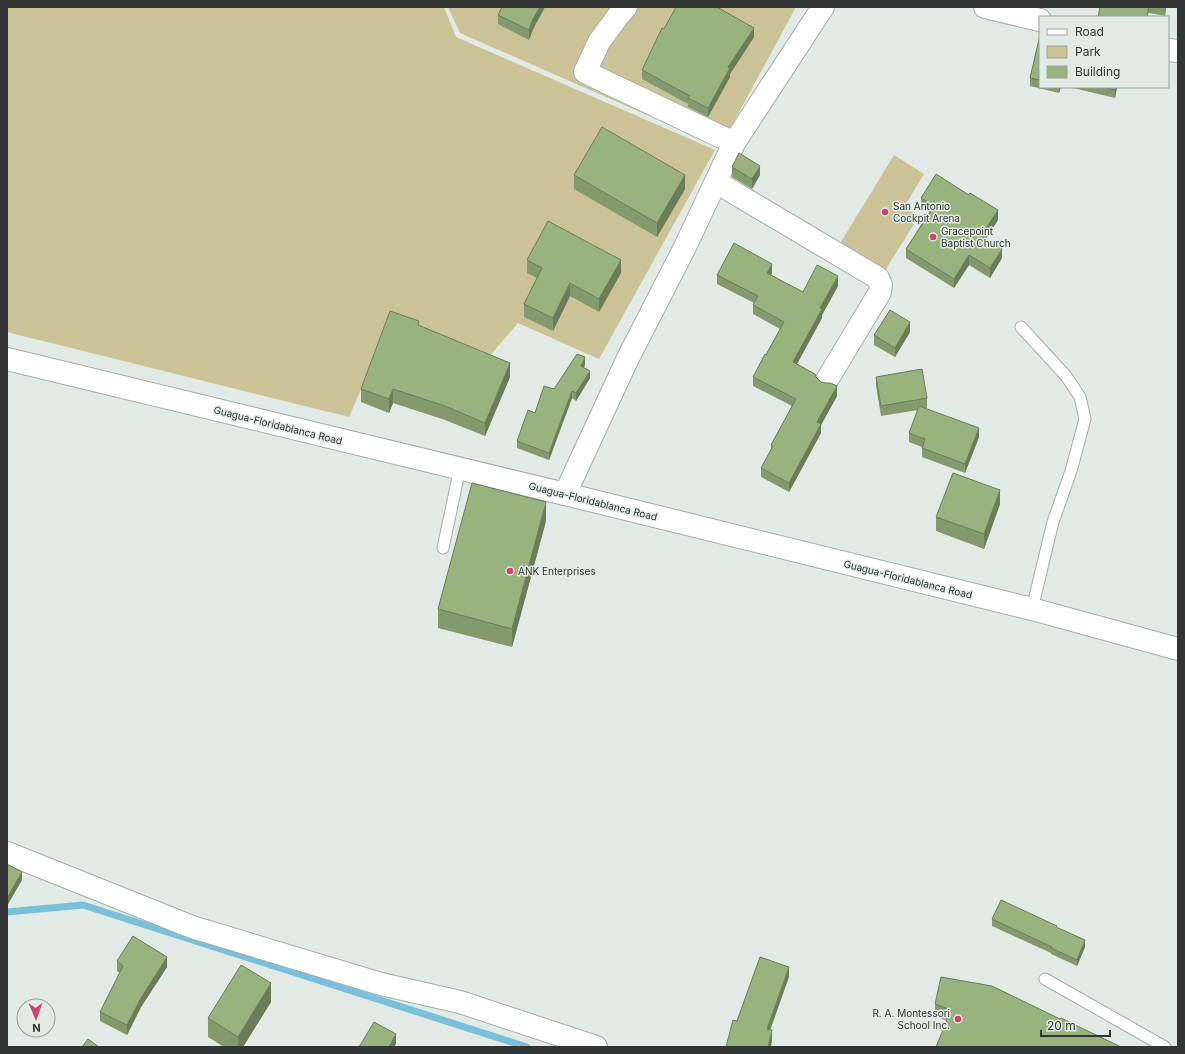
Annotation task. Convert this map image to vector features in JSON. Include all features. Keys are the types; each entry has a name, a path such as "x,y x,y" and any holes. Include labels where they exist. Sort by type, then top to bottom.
{"street":[{"path":"626,7 599,42 585,72 734,143"},
{"path":"564,494 628,358 685,247 734,143 823,7"},
{"path":"985,7 1039,20"},
{"path":"716,182 878,278 881,285 880,292 827,380"},
{"name":"Guagua-Floridablanca Road","path":"7,359 460,468 1032,609 1178,649"},
{"path":"7,853 192,927 381,984 460,1002 596,1047"}],"lane":[{"path":"1021,327 1066,376 1080,397 1085,419 1071,471 1053,522 1032,609"},
{"path":"443,548 460,468"},
{"path":"1045,979 1165,1047"}],"green space":[{"path":"7,7 444,7 456,37 715,150 599,359 518,323 488,358 394,314 349,417 7,332"},
{"path":"448,7 796,7 720,147 460,33"},
{"name":"San Antonio Cockpit Arena","path":"894,155 924,174 904,207 919,216 881,277 836,250"}],"building":[{"path":"502,7 540,7 529,30 498,15"},
{"path":"676,7 717,7 754,28 728,67 730,68 708,108 688,98 690,96 642,70 662,28 664,29"},
{"path":"1100,7 1149,7 1147,16 1098,16"},
{"path":"1039,39 1039,80 1030,78"},
{"path":"602,127 685,175 657,223 574,175"},
{"path":"739,153 760,166 752,179 732,167"},
{"path":"936,174 969,195 970,193 998,210 981,236 1002,249 990,268 969,255 954,279 906,249 934,206 921,198"},
{"path":"548,221 621,260 599,299 570,283 553,318 524,304 542,268 527,260"},
{"path":"734,243 772,264 767,273 803,292 817,265 838,276 793,362 815,374 821,382 830,383 837,386 817,422 821,424 789,483 761,468 773,446 771,445 796,399 753,377 784,322 753,305 758,296 717,275"},
{"path":"890,310 910,322 895,348 874,335"},
{"path":"390,311 419,321 418,325 510,363 485,423 445,406 393,389 389,399 361,389"},
{"path":"577,354 585,357 581,366 590,371 576,393 572,391 549,453 517,441 528,410 535,413 544,386 554,389"},
{"path":"922,369 927,398 881,406 876,377"},
{"path":"919,406 979,428 965,464 922,448 925,439 909,433"},
{"path":"953,473 1000,490 984,534 936,517"},
{"path":"472,483 546,502 512,629 438,609"},
{"path":"7,864 22,872 7,898"},
{"path":"1001,900 1085,940 1077,960 992,919"},
{"path":"133,936 167,957 141,998 127,1025 100,1012 123,966 117,961"},
{"path":"760,957 789,967 767,1029 772,1030 768,1047 726,1047 733,1020 737,1021"},
{"path":"241,965 271,983 238,1037 208,1018"},
{"path":"941,977 992,986 1121,1047 936,1047 951,1010 935,1004"},
{"path":"374,1022 396,1034 389,1047 359,1047"},
{"path":"88,1039 99,1047 82,1047"}],"waterway":[{"path":"7,912 83,905 527,1047"}],"place":[{"name":"San Antonio Cockpit Arena","path":"885,212"},
{"name":"Gracepoint Baptist Church","path":"933,237"},
{"name":"ANK Enterprises","path":"510,571"},
{"name":"R. A. Montessori School Inc.","path":"958,1019"}]}
